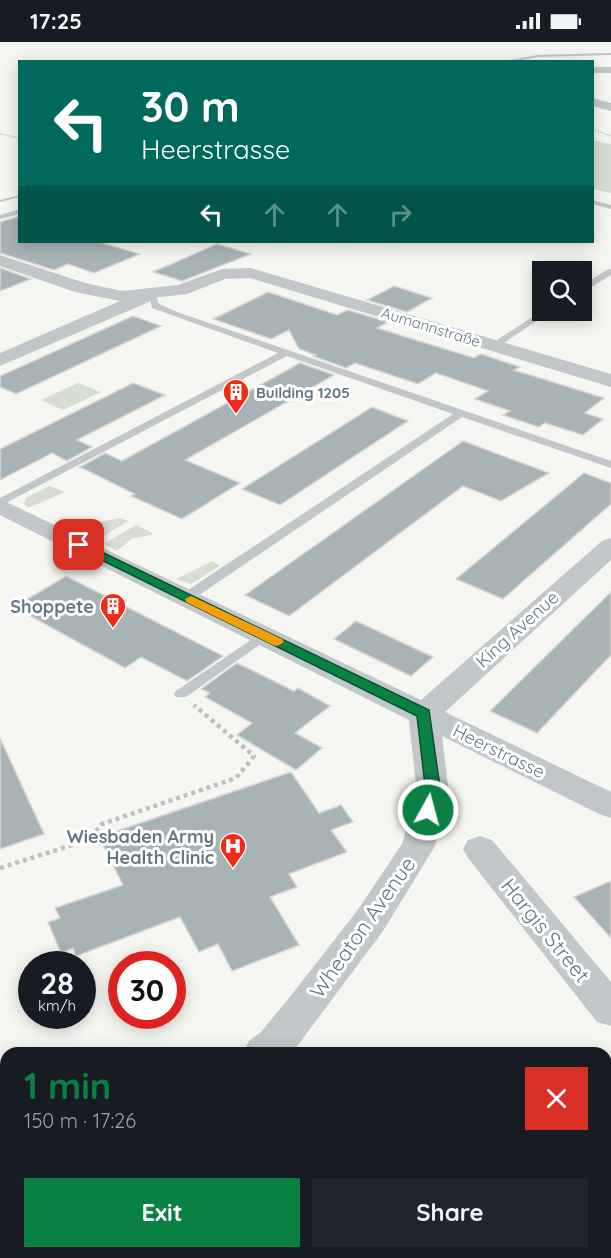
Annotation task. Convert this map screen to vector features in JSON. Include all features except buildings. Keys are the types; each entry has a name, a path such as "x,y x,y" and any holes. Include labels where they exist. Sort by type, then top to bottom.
{"street":[{"path":"594,70 611,70"},
{"path":"594,103 611,107"},
{"path":"0,260 81,288 122,296 150,294"},
{"name":"Aumannstraße","path":"150,294 181,290 222,274 251,273 611,381"},
{"path":"0,360 150,294"},
{"name":"Heerstrasse","path":"0,505 611,806"},
{"name":"King Avenue","path":"424,714 611,546"},
{"name":"Wheaton Avenue","path":"271,1047 303,1010 363,930 418,846 433,794 424,714"},
{"name":"Hargis Street","path":"480,849 611,1010"}],"lane":[{"path":"594,203 611,207"},
{"path":"0,217 18,212"},
{"path":"592,284 611,272"},
{"path":"150,294 155,306 164,310 461,413 582,450 611,465"},
{"path":"493,346 532,321"},
{"path":"0,505 286,353"},
{"path":"187,597 461,413"},
{"path":"181,694 264,635"}],"path":[{"path":"594,130 611,135"},
{"path":"0,134 18,138"},
{"path":"0,868 88,840 102,824 236,778 254,756 181,694"}],"shaded area":[{"path":"594,140 611,144 611,193 594,189"},
{"path":"78,383 101,392 63,410 41,400"},
{"path":"49,486 65,492 28,508 24,504 26,498"},
{"path":"120,518 128,521 97,540 75,533 94,523"},
{"path":"136,525 154,534 131,539 117,551 104,544"},
{"path":"212,561 220,566 191,584 176,579"}],"waterway":[{"path":"513,60 538,56 611,54"},
{"path":"0,201 18,196"}],"slow traffic":[{"path":"191,599 277,642"}],"place":[{"name":"Building 1205","path":"236,415"},
{"name":"Shoppete","path":"113,629"},
{"name":"Wiesbaden Army Health Clinic","path":"233,869"}],"route":[{"path":"79,545 424,714 433,794 428,810"}]}
